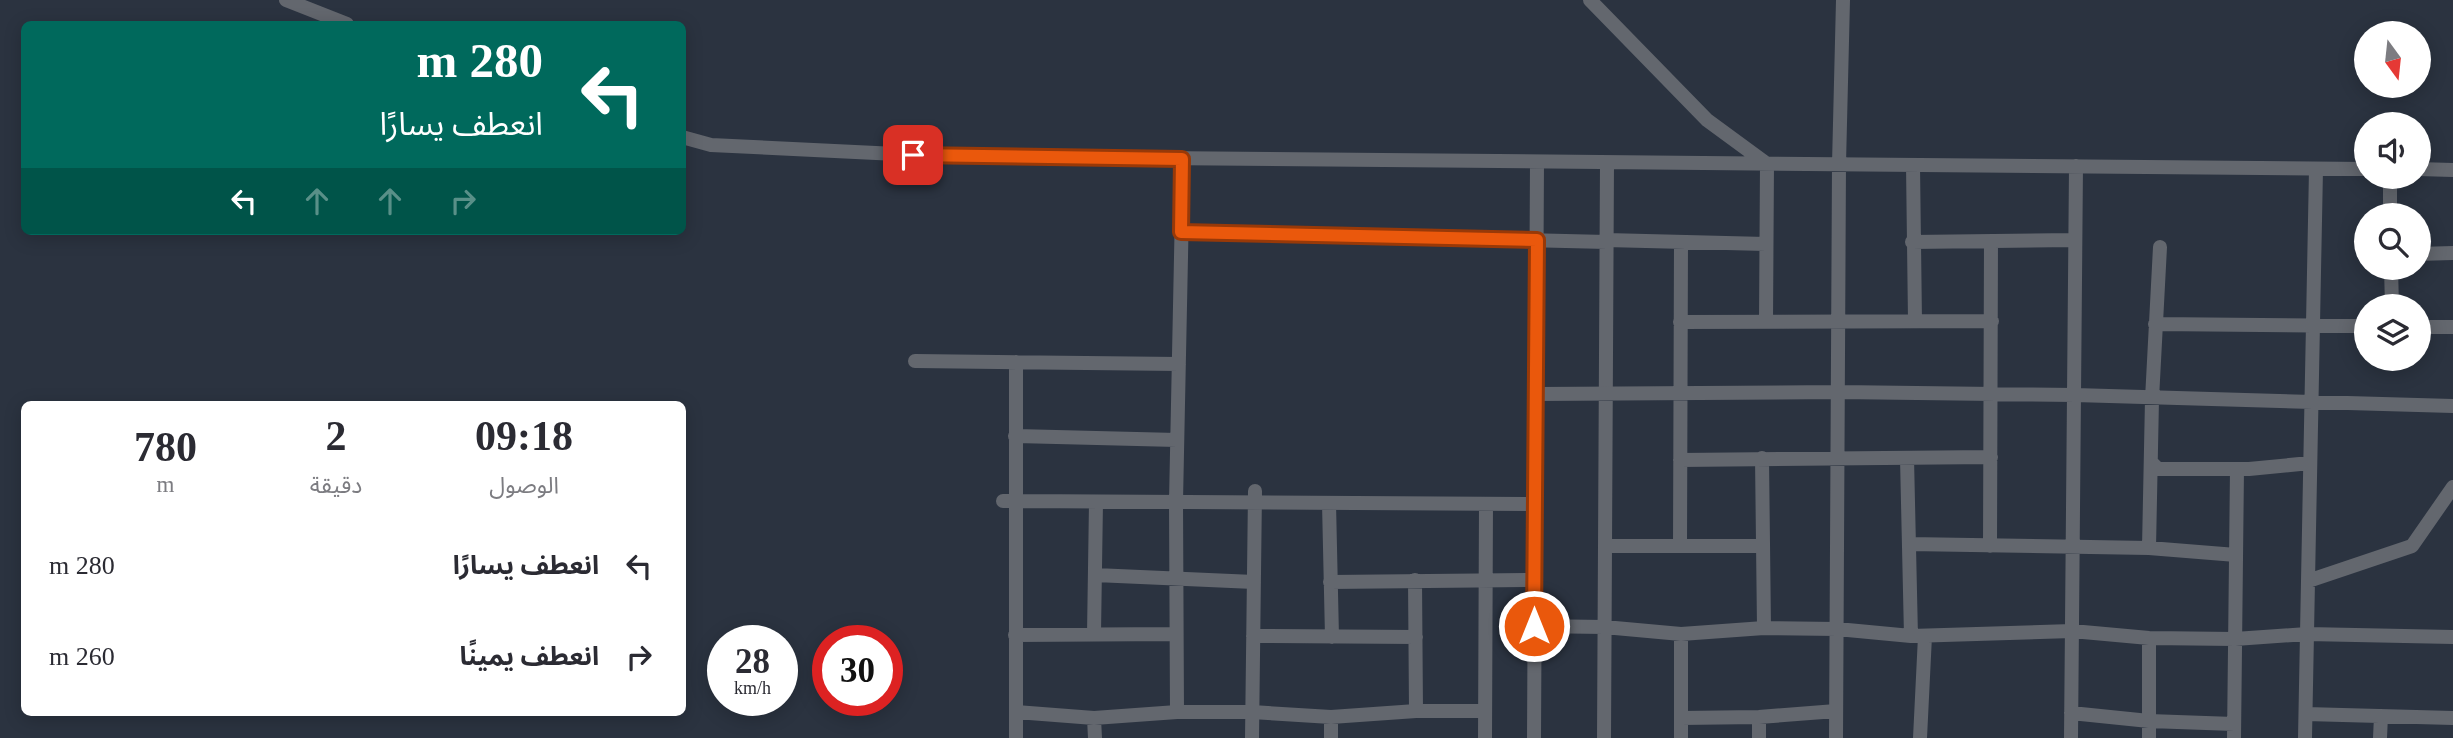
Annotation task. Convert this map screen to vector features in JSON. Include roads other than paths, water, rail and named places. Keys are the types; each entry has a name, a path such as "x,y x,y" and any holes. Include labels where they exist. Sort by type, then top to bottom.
{"street":[{"path":"286,0 339,21"},
{"path":"1590,0 1707,120 1767,164"},
{"path":"1836,738 1839,164 1843,0"},
{"path":"686,138 711,145 938,156 2354,169"},
{"path":"1177,712 1176,502 1182,159"},
{"path":"1534,738 1537,162"},
{"path":"1604,738 1607,163"},
{"path":"1766,322 1767,164"},
{"path":"1913,165 1915,321"},
{"path":"2071,738 2076,166"},
{"path":"2305,738 2316,169"},
{"path":"2431,170 2453,170"},
{"path":"1181,232 1766,244"},
{"path":"1912,242 2074,240"},
{"path":"1990,546 1991,241"},
{"path":"1680,546 1681,242"},
{"path":"2150,548 2152,399 2160,247"},
{"path":"2431,254 2453,253"},
{"path":"1681,322 1992,321"},
{"path":"2155,324 2354,326"},
{"path":"2431,327 2453,327"},
{"path":"915,361 1178,364"},
{"path":"1016,362 1016,436 1009,501 1016,635 1016,738"},
{"path":"1537,394 1839,392 2075,395 2453,406"},
{"path":"1016,436 1177,440"},
{"path":"1680,460 1991,457"},
{"path":"1762,458 1764,628"},
{"path":"1907,458 1909,544 1918,636 1920,738"},
{"path":"2152,463 2158,469 2237,469 2310,463"},
{"path":"2071,713 2234,731 2237,469"},
{"path":"2308,581 2412,546 2453,486"},
{"path":"1009,501 1176,502 1255,497 1329,503 1535,504"},
{"path":"1252,738 1255,497"},
{"path":"1094,634 1096,502"},
{"path":"1329,503 1332,636"},
{"path":"1485,738 1486,504"},
{"path":"1909,544 2150,548 2236,555"},
{"path":"1605,547 1763,546"},
{"path":"1095,575 1254,582"},
{"path":"1415,580 1416,711"},
{"path":"1330,582 1535,580"},
{"path":"1534,626 1605,627 1681,634 1764,628 1837,629 1918,636 2072,631 2149,638 2235,639 2307,634 2453,637"},
{"path":"1016,635 1176,634"},
{"path":"1681,634 1681,738"},
{"path":"1253,636 1416,637"},
{"path":"2149,638 2149,738"},
{"path":"1016,712 1094,718 1177,712 1252,712 1331,717 1416,711 1485,711"},
{"path":"1681,718 1759,717 1836,711"},
{"path":"2305,714 2453,718"},
{"path":"2380,738 2381,716"},
{"path":"1331,717 1331,738"},
{"path":"1759,717 1759,738"},
{"path":"1094,718 1095,738"}]}
